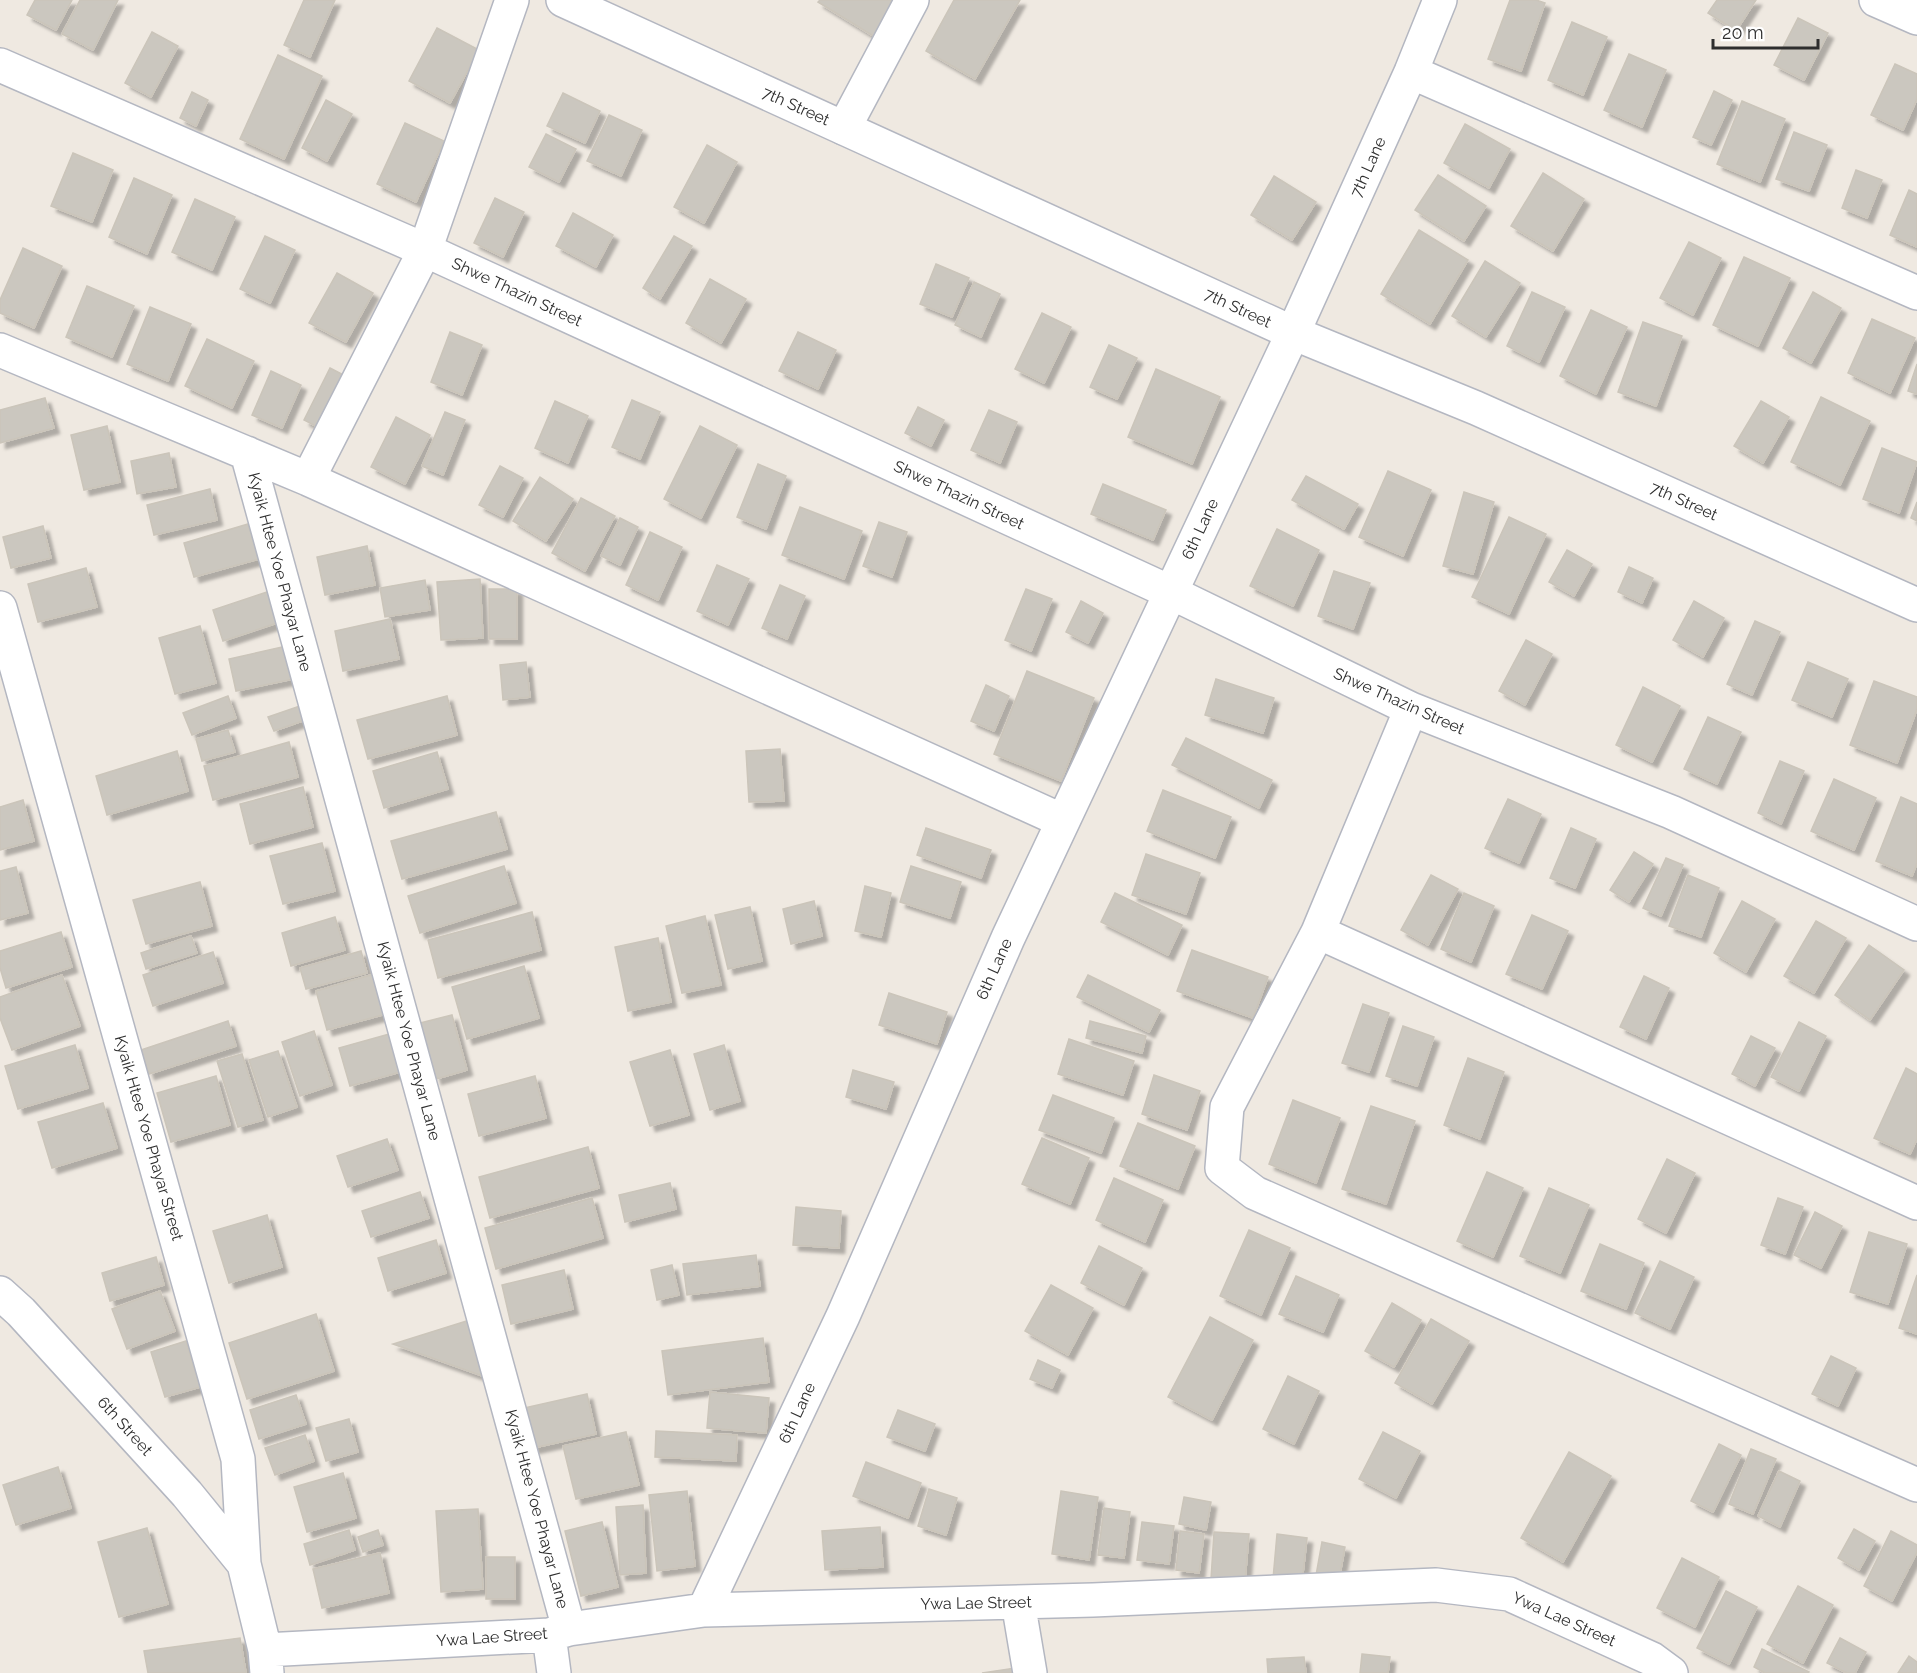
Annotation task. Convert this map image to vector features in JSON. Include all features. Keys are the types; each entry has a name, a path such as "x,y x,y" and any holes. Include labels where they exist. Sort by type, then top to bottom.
{"street":[{"path":"308,479 425,250 512,0"},
{"path":"844,128 912,0"},
{"name":"7th Lane","path":"1293,333 1411,72 1440,0"},
{"path":"1876,0 1917,18"},
{"name":"7th Street","path":"571,2 1293,333 1476,408 1917,605"},
{"name":"Shwe Thazin Street","path":"0,65 425,250 1170,592 1410,709 1671,812 1917,924"},
{"path":"1411,72 1917,293"},
{"name":"6th Lane","path":"704,1610 843,1316 1008,938 1293,333"},
{"path":"0,350 308,479 1063,821"},
{"name":"Kyaik Htee Yoe Phayar Lane","path":"247,453 559,1632 554,1673"},
{"name":"Kyaik Htee Yoe Phayar Street","path":"0,608 238,1459 244,1564 266,1661"},
{"path":"1410,709 1318,932 1227,1107 1222,1168 1255,1193 1917,1485"},
{"path":"1318,932 1917,1203"},
{"name":"6th Street","path":"0,1293 21,1312 187,1494 244,1564"},
{"name":"Ywa Lae Street","path":"266,1661 559,1632 704,1610 1093,1600 1436,1585 1509,1594 1652,1659 1671,1673"},
{"path":"1018,1602 1030,1673"}],"building":[{"path":"35,0 72,0 56,30 27,15"},
{"path":"80,0 118,0 93,50 62,34"},
{"path":"304,0 335,0 310,57 284,45"},
{"path":"820,0 898,0 875,37 818,2"},
{"path":"954,0 1020,0 975,79 926,51"},
{"path":"1510,0 1536,0 1545,3 1521,71 1488,59"},
{"path":"1717,0 1756,0 1736,31 1708,13"},
{"path":"1798,18 1828,33 1804,80 1774,65"},
{"path":"1572,22 1607,37 1583,95 1548,80"},
{"path":"437,28 479,50 450,103 409,81"},
{"path":"152,32 178,46 151,97 125,83"},
{"path":"1629,54 1666,70 1642,127 1604,110"},
{"path":"278,55 322,76 284,159 240,139"},
{"path":"1895,64 1917,74 1917,99 1903,130 1871,115"},
{"path":"1714,91 1732,100 1711,145 1693,137"},
{"path":"192,92 208,100 196,126 180,118"},
{"path":"563,93 600,111 585,143 547,126"},
{"path":"326,100 352,114 327,161 302,148"},
{"path":"1742,101 1785,119 1760,182 1717,164"},
{"path":"609,115 642,130 621,176 587,161"},
{"path":"405,123 444,141 416,202 377,184"},
{"path":"1465,124 1510,149 1489,188 1444,163"},
{"path":"1794,132 1827,145 1809,191 1776,179"},
{"path":"546,134 576,149 559,182 529,167"},
{"path":"707,145 737,162 704,223 674,207"},
{"path":"73,153 113,170 92,222 51,206"},
{"path":"1856,170 1882,180 1867,218 1842,208"},
{"path":"1543,173 1584,199 1553,251 1511,226"},
{"path":"1438,175 1486,206 1464,241 1415,210"},
{"path":"1274,176 1316,202 1292,240 1251,215"},
{"path":"134,178 172,195 147,254 109,237"},
{"path":"1909,190 1917,194 1917,247 1890,235"},
{"path":"495,198 524,212 503,257 474,243"},
{"path":"195,199 235,217 212,270 172,252"},
{"path":"573,213 613,235 596,267 556,246"},
{"path":"1419,230 1468,260 1430,324 1381,294"},
{"path":"265,236 295,250 270,303 240,289"},
{"path":"674,236 692,246 660,299 643,288"},
{"path":"1689,242 1721,258 1693,315 1660,298"},
{"path":"23,248 62,266 34,328 0,313 0,300"},
{"path":"1744,257 1790,278 1758,346 1713,325"},
{"path":"1485,261 1520,283 1486,337 1452,316"},
{"path":"936,264 969,278 952,317 920,304"},
{"path":"337,273 373,293 346,342 309,323"},
{"path":"710,279 746,299 721,343 686,323"},
{"path":"974,282 1000,294 981,337 955,325"},
{"path":"87,286 134,306 112,357 66,337"},
{"path":"1532,292 1565,307 1539,362 1507,346"},
{"path":"1813,292 1841,308 1811,363 1783,348"},
{"path":"150,307 191,324 168,381 127,364"},
{"path":"1591,310 1627,327 1596,394 1560,376"},
{"path":"1042,313 1071,327 1044,383 1015,369"},
{"path":"1872,319 1915,338 1890,393 1848,373"},
{"path":"1643,322 1682,336 1656,406 1618,392"},
{"path":"450,332 482,345 462,395 431,382"},
{"path":"798,332 836,350 818,389 779,371"},
{"path":"207,339 254,361 232,408 185,386"},
{"path":"1109,345 1137,358 1117,399 1090,387"},
{"path":"1917,364 1917,394 1908,391"},
{"path":"330,368 357,382 331,434 304,420"},
{"path":"1156,369 1220,397 1192,464 1128,437"},
{"path":"271,371 301,385 282,428 252,415"},
{"path":"1821,397 1870,421 1840,485 1791,462"},
{"path":"45,398 54,428 0,443 0,410"},
{"path":"632,400 660,412 640,459 612,447"},
{"path":"555,401 588,416 568,463 535,448"},
{"path":"1761,401 1789,417 1763,463 1734,446"},
{"path":"918,407 944,420 931,446 905,433"},
{"path":"989,410 1017,422 1000,463 971,450"},
{"path":"445,412 465,420 443,475 422,466"},
{"path":"396,417 430,435 405,484 371,467"},
{"path":"107,426 120,482 84,490 71,435"},
{"path":"700,426 737,445 701,518 664,499"},
{"path":"1882,448 1917,462 1899,513 1863,499"},
{"path":"169,453 176,487 137,494 131,461"},
{"path":"758,464 786,476 766,529 737,517"},
{"path":"500,466 523,478 503,517 479,505"},
{"path":"1388,471 1431,490 1403,556 1359,537"},
{"path":"1306,476 1358,504 1344,529 1292,500"},
{"path":"540,477 573,499 546,541 513,521"},
{"path":"1103,484 1166,510 1153,540 1091,514"},
{"path":"210,489 217,520 154,535 147,505"},
{"path":"1464,492 1494,502 1473,574 1443,566"},
{"path":"581,498 615,516 585,571 552,553"},
{"path":"1917,502 1917,521 1911,518"},
{"path":"800,507 862,531 844,579 782,555"},
{"path":"1509,517 1546,534 1509,614 1472,597"},
{"path":"620,518 638,527 620,565 601,556"},
{"path":"879,522 907,532 892,577 863,566"},
{"path":"248,524 259,559 194,577 184,543"},
{"path":"43,526 51,558 11,568 3,537"},
{"path":"1277,529 1319,550 1293,606 1250,586"},
{"path":"650,532 682,547 658,600 626,585"},
{"path":"367,546 375,585 325,595 317,557"},
{"path":"1567,550 1592,564 1574,596 1549,582"},
{"path":"717,565 749,579 728,625 697,611"},
{"path":"1629,567 1653,578 1642,603 1618,592"},
{"path":"86,568 97,607 38,622 28,584"},
{"path":"1334,571 1370,583 1353,629 1318,616"},
{"path":"480,579 483,638 441,640 437,582"},
{"path":"425,580 430,610 385,617 380,588"},
{"path":"780,585 805,596 787,639 762,628"},
{"path":"489,589 517,589 517,639 489,639"},
{"path":"1026,589 1052,599 1031,651 1005,640"},
{"path":"270,591 280,622 223,641 213,610"},
{"path":"1081,601 1103,613 1088,643 1066,632"},
{"path":"1694,601 1724,618 1703,657 1673,640"},
{"path":"390,619 399,659 343,671 335,631"},
{"path":"1755,621 1780,632 1752,695 1727,684"},
{"path":"200,626 216,683 175,694 159,638"},
{"path":"1526,640 1552,654 1525,705 1499,691"},
{"path":"296,644 303,677 236,691 229,659"},
{"path":"526,662 530,697 503,700 500,665"},
{"path":"1808,662 1848,679 1832,717 1792,700"},
{"path":"1027,671 1094,698 1061,781 994,754"},
{"path":"1216,679 1274,698 1263,733 1205,715"},
{"path":"1874,681 1917,697 1917,709 1897,763 1850,745"},
{"path":"986,685 1009,696 994,731 971,721"},
{"path":"1643,687 1680,706 1652,762 1616,745"},
{"path":"228,696 236,718 192,735 183,713"},
{"path":"447,696 457,735 368,759 357,720"},
{"path":"300,706 305,720 274,731 268,717"},
{"path":"1708,717 1741,732 1717,784 1684,769"},
{"path":"228,730 235,752 202,761 196,739"},
{"path":"1186,738 1272,780 1259,808 1172,765"},
{"path":"289,742 298,777 213,800 204,766"},
{"path":"780,749 784,801 749,802 746,751"},
{"path":"177,751 188,791 107,815 96,776"},
{"path":"437,752 448,789 384,808 373,771"},
{"path":"1780,761 1804,771 1781,824 1758,813"},
{"path":"1834,779 1876,798 1854,850 1811,831"},
{"path":"303,787 313,827 250,844 240,804"},
{"path":"1163,790 1231,817 1215,858 1147,831"},
{"path":"1901,797 1917,804 1917,863 1912,876 1876,861"},
{"path":"1508,799 1541,814 1519,863 1485,848"},
{"path":"23,800 34,841 0,850 0,807"},
{"path":"496,812 507,849 402,879 391,841"},
{"path":"926,828 991,850 981,878 917,855"},
{"path":"1571,828 1596,839 1575,888 1550,878"},
{"path":"322,843 335,891 283,904 270,856"},
{"path":"1634,852 1653,864 1629,902 1610,890"},
{"path":"1146,854 1200,873 1186,914 1132,895"},
{"path":"1666,858 1683,865 1661,916 1643,908"},
{"path":"504,866 516,903 420,933 408,896"},
{"path":"911,866 961,882 950,918 900,902"},
{"path":"16,867 28,913 0,920 0,871"},
{"path":"1431,875 1458,889 1428,945 1401,930"},
{"path":"1688,875 1719,888 1701,937 1669,926"},
{"path":"200,882 212,926 146,944 133,900"},
{"path":"865,886 891,893 881,937 855,931"},
{"path":"1115,893 1182,925 1168,955 1101,922"},
{"path":"1464,893 1494,906 1471,962 1441,949"},
{"path":"814,901 822,936 791,944 783,909"},
{"path":"1742,901 1775,919 1746,972 1714,953"},
{"path":"750,907 762,961 728,969 715,915"},
{"path":"532,912 541,950 438,978 428,940"},
{"path":"1532,915 1568,931 1542,989 1506,974"},
{"path":"705,916 721,985 682,993 666,926"},
{"path":"335,917 345,950 291,966 282,933"},
{"path":"1816,921 1846,938 1814,993 1784,976"},
{"path":"61,932 72,967 6,988 0,968 0,951"},
{"path":"191,936 197,953 146,969 141,953"},
{"path":"658,938 671,1002 628,1011 615,947"},
{"path":"1869,945 1904,970 1870,1020 1835,995"},
{"path":"1192,950 1268,977 1253,1018 1177,991"},
{"path":"361,951 367,973 306,989 300,968"},
{"path":"213,952 223,983 153,1006 143,975"},
{"path":"524,966 539,1018 467,1039 452,987"},
{"path":"374,974 386,1014 327,1030 316,991"},
{"path":"62,975 80,1026 12,1050 0,1018 0,997"},
{"path":"1088,975 1160,1010 1149,1032 1077,997"},
{"path":"1644,976 1669,988 1646,1039 1620,1027"},
{"path":"889,993 947,1012 937,1044 879,1025"},
{"path":"1363,1004 1389,1013 1369,1072 1342,1063"},
{"path":"452,1015 467,1070 436,1079 420,1023"},
{"path":"228,1021 236,1046 149,1074 141,1050"},
{"path":"1090,1021 1146,1036 1142,1053 1086,1038"},
{"path":"1799,1022 1826,1036 1799,1091 1771,1077"},
{"path":"1403,1026 1434,1037 1417,1086 1386,1076"},
{"path":"314,1031 332,1085 300,1096 282,1042"},
{"path":"393,1033 404,1071 350,1086 339,1048"},
{"path":"1751,1036 1775,1048 1755,1086 1732,1074"},
{"path":"1069,1039 1134,1061 1123,1095 1058,1074"},
{"path":"75,1045 88,1088 18,1109 5,1066"},
{"path":"724,1045 740,1101 710,1110 694,1054"},
{"path":"670,1050 689,1115 650,1126 630,1062"},
{"path":"278,1051 297,1107 268,1117 249,1060"},
{"path":"242,1054 263,1120 238,1127 217,1061"},
{"path":"1468,1058 1504,1072 1480,1139 1444,1125"},
{"path":"1906,1068 1917,1074 1917,1139 1910,1154 1874,1138"},
{"path":"853,1070 894,1082 886,1109 846,1097"},
{"path":"1154,1075 1200,1091 1187,1130 1142,1114"},
{"path":"216,1076 230,1125 171,1142 157,1093"},
{"path":"535,1076 546,1118 479,1136 468,1094"},
{"path":"1053,1095 1114,1118 1101,1153 1039,1130"},
{"path":"1293,1100 1340,1118 1316,1183 1269,1164"},
{"path":"103,1103 117,1148 52,1168 38,1122"},
{"path":"1371,1106 1415,1121 1386,1204 1342,1189"},
{"path":"1138,1123 1195,1146 1178,1189 1120,1166"},
{"path":"1042,1138 1089,1158 1070,1204 1022,1184"},
{"path":"387,1139 398,1170 348,1187 337,1156"},
{"path":"588,1147 599,1188 490,1218 479,1177"},
{"path":"1667,1159 1695,1173 1666,1233 1638,1219"},
{"path":"1487,1172 1523,1188 1493,1257 1457,1241"},
{"path":"1114,1178 1163,1200 1145,1242 1096,1220"},
{"path":"670,1183 676,1209 625,1222 619,1195"},
{"path":"1549,1188 1589,1205 1560,1273 1520,1256"},
{"path":"420,1192 429,1218 371,1237 362,1211"},
{"path":"592,1198 603,1238 496,1269 485,1228"},
{"path":"1778,1198 1803,1207 1785,1254 1761,1245"},
{"path":"796,1207 841,1211 839,1248 793,1245"},
{"path":"1815,1212 1842,1226 1821,1268 1794,1255"},
{"path":"267,1215 282,1267 229,1283 213,1231"},
{"path":"1249,1230 1290,1248 1261,1315 1220,1296"},
{"path":"1869,1232 1907,1244 1888,1304 1850,1292"},
{"path":"436,1240 446,1273 388,1291 378,1258"},
{"path":"1600,1244 1644,1263 1626,1309 1581,1291"},
{"path":"1099,1246 1142,1268 1124,1305 1081,1283"},
{"path":"756,1255 760,1286 687,1295 683,1264"},
{"path":"156,1257 164,1285 110,1301 102,1273"},
{"path":"1660,1261 1694,1277 1670,1329 1635,1313"},
{"path":"672,1265 679,1295 657,1300 651,1270"},
{"path":"564,1270 573,1309 511,1324 502,1285"},
{"path":"1917,1275 1917,1334 1899,1328"},
{"path":"1296,1276 1339,1295 1323,1332 1279,1314"},
{"path":"1051,1285 1093,1308 1068,1355 1025,1331"},
{"path":"160,1291 175,1331 127,1349 112,1309"},
{"path":"1392,1303 1421,1320 1394,1367 1365,1351"},
{"path":"316,1314 334,1371 247,1399 229,1343"},
{"path":"1210,1317 1253,1340 1212,1420 1168,1397"},
{"path":"473,1319 491,1379 393,1344"},
{"path":"1431,1319 1469,1341 1432,1404 1395,1383"},
{"path":"763,1338 769,1382 668,1395 662,1351"},
{"path":"186,1341 200,1387 165,1397 151,1352"},
{"path":"1831,1356 1856,1368 1838,1406 1812,1394"},
{"path":"1038,1360 1060,1370 1052,1388 1030,1379"},
{"path":"1288,1376 1319,1391 1294,1444 1263,1429"},
{"path":"710,1392 769,1398 766,1433 707,1428"},
{"path":"587,1394 596,1434 533,1448 524,1408"},
{"path":"296,1395 306,1424 259,1439 250,1410"},
{"path":"898,1410 935,1424 925,1451 887,1437"},
{"path":"349,1419 358,1452 326,1461 316,1428"},
{"path":"656,1431 737,1435 736,1461 655,1457"},
{"path":"626,1432 639,1485 576,1499 563,1446"},
{"path":"1383,1432 1420,1451 1396,1498 1359,1479"},
{"path":"305,1435 314,1461 275,1475 265,1448"},
{"path":"1719,1444 1741,1455 1713,1512 1691,1501"},
{"path":"1751,1449 1776,1459 1753,1514 1729,1504"},
{"path":"1569,1452 1611,1476 1563,1562 1521,1538"},
{"path":"866,1462 921,1483 908,1518 853,1496"},
{"path":"58,1467 71,1508 16,1525 3,1485"},
{"path":"1779,1471 1800,1481 1780,1527 1758,1516"},
{"path":"343,1473 356,1518 307,1532 294,1487"},
{"path":"929,1489 957,1498 946,1535 918,1526"},
{"path":"687,1491 695,1566 657,1571 649,1495"},
{"path":"1061,1491 1098,1497 1089,1560 1052,1554"},
{"path":"1184,1497 1211,1502 1206,1530 1179,1524"},
{"path":"643,1505 646,1573 620,1575 616,1507"},
{"path":"1104,1508 1130,1512 1124,1558 1098,1555"},
{"path":"478,1509 483,1589 441,1592 436,1511"},
{"path":"602,1522 618,1587 581,1596 565,1531"},
{"path":"1142,1522 1174,1526 1169,1564 1137,1560"},
{"path":"880,1527 883,1567 825,1570 822,1531"},
{"path":"147,1528 168,1604 119,1617 98,1542"},
{"path":"1854,1529 1875,1541 1859,1570 1838,1558"},
{"path":"349,1530 355,1550 310,1565 304,1544"},
{"path":"378,1530 383,1545 363,1552 358,1537"},
{"path":"1180,1531 1204,1534 1199,1573 1176,1570"},
{"path":"1891,1531 1917,1545 1917,1552 1892,1601 1864,1586"},
{"path":"1214,1532 1249,1534 1245,1581 1211,1579"},
{"path":"1277,1534 1307,1538 1302,1582 1273,1579"},
{"path":"1322,1542 1345,1547 1338,1585 1315,1581"},
{"path":"380,1553 389,1593 322,1608 313,1569"},
{"path":"486,1557 515,1557 515,1599 486,1599"},
{"path":"1682,1558 1719,1577 1695,1627 1657,1608"},
{"path":"1798,1586 1833,1605 1803,1663 1767,1644"},
{"path":"1726,1591 1757,1607 1729,1664 1697,1648"},
{"path":"240,1638 246,1673 148,1673 144,1651"},
{"path":"1840,1638 1866,1652 1855,1673 1847,1673 1827,1663"},
{"path":"1762,1649 1809,1672 1765,1673 1754,1667"},
{"path":"1362,1654 1390,1657 1388,1673 1360,1673"},
{"path":"1909,1656 1917,1662 1917,1673 1898,1673"},
{"path":"1304,1657 1306,1673 1268,1673 1267,1659"},
{"path":"1015,1668 1015,1673 982,1673"}]}
